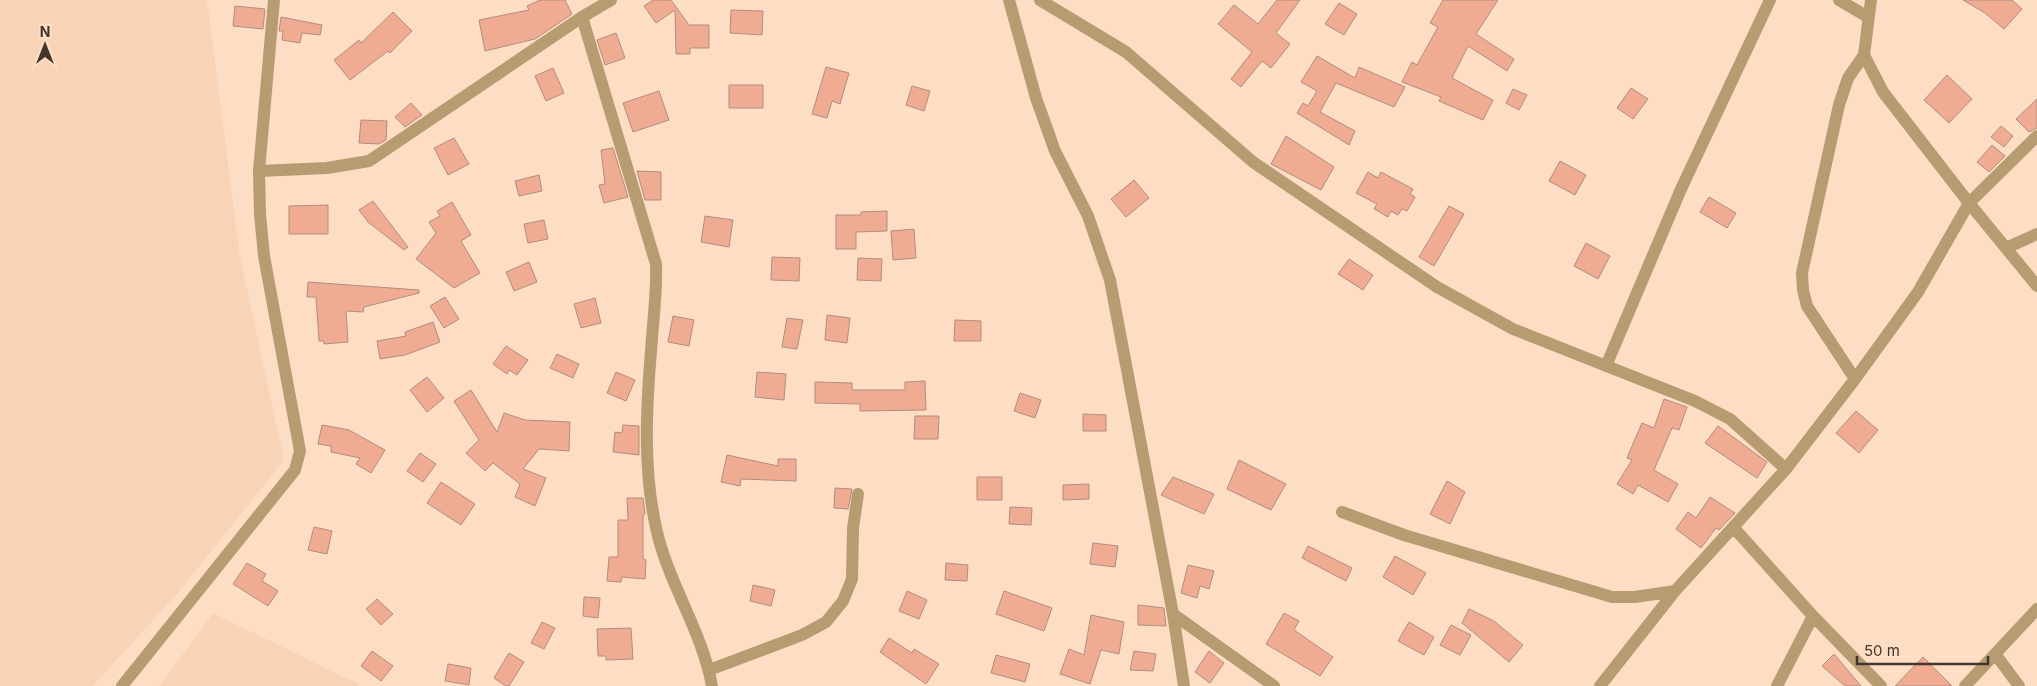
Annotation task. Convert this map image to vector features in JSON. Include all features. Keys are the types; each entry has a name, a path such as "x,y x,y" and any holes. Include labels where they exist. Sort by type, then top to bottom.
{"street":[{"path":"122,686 295,470 298,462 300,451 264,256 259,170 274,0"},
{"path":"259,170 327,168 369,161 610,0"},
{"path":"1010,0 1036,98 1055,151 1088,216 1110,280 1173,614 1184,686"},
{"path":"1040,0 1126,52 1253,162 1437,287 1513,329 1695,401 1730,419 1786,470"},
{"path":"1606,366 1681,190 1770,0"},
{"path":"1838,0 1868,17"},
{"path":"1855,379 1807,306 1802,290 1802,274 1839,105 1848,78 1864,55 1871,0"},
{"path":"582,17 656,264 657,295 646,431 651,495 657,533 691,617 709,670 712,686"},
{"path":"1864,55 1883,92 1969,203 2037,286"},
{"path":"1600,686 1675,591 1786,470 1918,292 1969,203 2037,136"},
{"path":"2006,248 2037,234"},
{"path":"709,670 802,635 826,622 843,601 852,579 853,528 858,494"},
{"path":"1342,512 1404,534 1612,597 1635,597 1675,591"},
{"path":"1734,528 1813,616 1881,686"},
{"path":"1965,686 2037,609"},
{"path":"1173,614 1274,686"},
{"path":"1776,686 1813,616"},
{"path":"1996,655 2019,686"}],"shaded area":[{"path":"0,0 207,0 240,256 284,460 176,595 93,686 0,686"},
{"path":"213,613 358,684 358,686 159,686"}],"building":[{"path":"540,0 565,0 572,14 535,39 485,51 479,20 529,10 527,6"},
{"path":"653,0 671,0 689,25 709,25 709,48 690,48 690,54 676,54 675,10 656,23 644,6"},
{"path":"1277,0 1300,0 1276,33 1290,44 1271,68 1262,61 1241,87 1231,79 1252,52 1218,24 1234,5 1258,24"},
{"path":"1443,0 1498,0 1476,34 1514,59 1507,71 1468,46 1452,78 1493,100 1483,120 1439,101 1441,97 1402,82 1412,62 1417,65 1438,27 1430,23"},
{"path":"1963,0 2012,0 2022,9 2004,29 1985,13"},
{"path":"1339,3 1357,14 1344,35 1325,24"},
{"path":"235,6 265,9 263,29 233,26"},
{"path":"731,10 763,11 762,35 730,33"},
{"path":"393,12 412,31 390,53 388,51 350,80 334,60 359,40 361,43"},
{"path":"281,17 322,25 320,35 302,33 300,43 282,40 283,31 279,31"},
{"path":"616,33 625,58 605,65 597,40"},
{"path":"1317,56 1355,78 1359,67 1405,87 1394,107 1336,83 1320,112 1355,131 1349,145 1297,113 1303,103 1308,106 1317,91 1301,82"},
{"path":"826,67 849,73 840,104 832,101 827,118 812,114"},
{"path":"553,68 564,93 546,101 535,76"},
{"path":"1947,75 1972,99 1949,123 1924,100"},
{"path":"729,85 763,85 763,108 729,108"},
{"path":"912,86 930,91 924,111 906,105"},
{"path":"1631,88 1648,99 1633,119 1617,108"},
{"path":"1513,89 1527,95 1519,110 1506,103"},
{"path":"659,91 669,120 633,132 623,103"},
{"path":"2037,99 2037,128 2029,132 2016,119"},
{"path":"411,103 422,115 405,127 395,117"},
{"path":"361,120 387,121 386,140 379,144 359,143"},
{"path":"2001,126 2013,136 2004,147 1991,137"},
{"path":"1286,136 1334,167 1321,190 1271,164"},
{"path":"454,138 469,164 448,175 434,148"},
{"path":"1992,145 2005,156 1989,172 1977,162"},
{"path":"613,148 628,197 604,203 599,185 605,184 601,150"},
{"path":"1560,161 1586,175 1575,195 1549,181"},
{"path":"637,171 661,172 661,200 645,200"},
{"path":"1368,172 1378,178 1381,172 1413,189 1410,194 1415,197 1407,211 1402,209 1398,215 1391,211 1388,217 1374,209 1377,204 1356,193"},
{"path":"539,175 542,191 519,196 515,181"},
{"path":"1134,180 1149,198 1126,217 1111,199"},
{"path":"1709,197 1736,213 1727,228 1700,212"},
{"path":"373,201 408,247 404,250 368,222 359,210"},
{"path":"452,202 471,235 461,241 480,273 454,288 416,259 436,233 429,222 440,216 437,211"},
{"path":"328,205 328,234 289,234 289,206"},
{"path":"1449,206 1464,214 1434,266 1419,257"},
{"path":"887,211 887,231 856,232 856,249 836,249 836,215 861,215 861,212"},
{"path":"705,216 733,220 729,247 701,242"},
{"path":"544,220 548,239 528,243 524,224"},
{"path":"914,229 916,258 893,260 891,231"},
{"path":"1586,243 1610,256 1598,279 1574,266"},
{"path":"772,257 800,258 799,281 771,280"},
{"path":"858,258 882,259 881,281 857,280"},
{"path":"1349,259 1373,275 1363,290 1338,274"},
{"path":"529,262 537,282 514,291 506,272"},
{"path":"308,282 419,290 419,293 364,307 363,312 346,311 348,342 324,344 324,341 319,341 316,297 307,297"},
{"path":"445,297 459,319 444,328 430,306"},
{"path":"595,298 601,323 581,328 574,304"},
{"path":"827,315 850,318 847,343 825,340"},
{"path":"673,316 694,320 689,346 668,342"},
{"path":"787,318 803,320 797,349 782,347"},
{"path":"955,320 981,321 981,341 954,341"},
{"path":"433,322 440,342 405,355 380,359 377,341 406,336 405,332"},
{"path":"506,346 528,360 517,375 509,370 507,374 493,364"},
{"path":"557,354 579,364 573,378 550,368"},
{"path":"616,372 635,380 626,401 607,393"},
{"path":"757,372 786,374 784,400 755,397"},
{"path":"427,377 444,398 427,412 410,390"},
{"path":"925,381 926,410 860,411 860,404 815,403 815,382 852,383 852,390 905,390 905,382"},
{"path":"471,390 497,432 504,413 525,420 570,422 569,451 539,449 523,469 546,478 535,506 515,497 520,484 493,463 485,471 466,453 479,440 454,401"},
{"path":"1020,393 1041,400 1035,418 1014,411"},
{"path":"1664,399 1687,407 1679,430 1672,428 1654,470 1678,484 1668,502 1638,485 1633,494 1617,484 1632,460 1627,458 1642,423 1654,428"},
{"path":"1856,411 1878,430 1859,453 1836,433"},
{"path":"1083,414 1106,415 1106,431 1083,431"},
{"path":"915,416 939,416 938,439 914,439"},
{"path":"322,425 349,430 385,450 371,473 356,464 360,458 331,452 331,446 318,444"},
{"path":"623,425 639,426 639,455 613,452 615,432 622,433"},
{"path":"1718,426 1767,462 1757,478 1705,443"},
{"path":"420,453 436,464 423,482 407,471"},
{"path":"727,455 778,466 778,459 796,459 796,481 741,479 740,486 721,482"},
{"path":"1239,460 1286,484 1271,510 1227,489"},
{"path":"977,477 1002,477 1002,500 977,500"},
{"path":"1173,477 1214,494 1204,514 1161,495"},
{"path":"1447,481 1465,492 1450,524 1430,514"},
{"path":"441,482 475,504 461,525 427,503"},
{"path":"1089,484 1089,499 1063,500 1063,485"},
{"path":"835,488 852,489 848,509 834,508"},
{"path":"1710,497 1735,513 1719,530 1716,528 1701,548 1676,529 1688,512 1696,518"},
{"path":"627,498 643,498 645,514 643,515 643,559 646,560 645,579 622,577 621,582 607,581 609,557 618,557 618,520 628,520"},
{"path":"1010,507 1032,508 1031,525 1009,524"},
{"path":"314,527 332,531 327,554 308,550"},
{"path":"1093,543 1118,546 1115,567 1090,564"},
{"path":"1308,546 1352,568 1346,581 1302,558"},
{"path":"1395,556 1426,573 1413,595 1383,577"},
{"path":"247,563 266,574 262,581 278,591 268,606 233,584"},
{"path":"946,563 968,565 967,581 945,580"},
{"path":"1188,565 1214,571 1209,589 1200,586 1197,598 1181,593"},
{"path":"753,585 775,590 771,606 750,601"},
{"path":"907,591 927,600 919,619 899,611"},
{"path":"1004,591 1052,608 1044,631 996,614"},
{"path":"584,597 600,598 598,618 583,616"},
{"path":"377,599 393,614 381,625 366,609"},
{"path":"1138,605 1164,608 1166,626 1138,625"},
{"path":"1469,609 1494,621 1523,645 1509,662 1462,623"},
{"path":"1284,613 1299,621 1294,630 1333,657 1320,676 1266,644"},
{"path":"1091,615 1124,622 1119,654 1101,650 1090,684 1060,674 1069,649 1084,655"},
{"path":"542,622 555,628 544,649 531,643"},
{"path":"1409,622 1434,637 1424,655 1398,641"},
{"path":"1451,625 1471,635 1460,655 1440,645"},
{"path":"631,628 633,659 606,660 606,656 598,656 597,629"},
{"path":"889,638 912,653 914,649 939,664 926,684 880,652"},
{"path":"372,651 393,666 381,681 361,666"},
{"path":"1134,651 1156,654 1153,671 1130,670"},
{"path":"1209,651 1224,663 1210,683 1195,672"},
{"path":"509,653 524,662 509,686 506,686 494,678"},
{"path":"1834,654 1861,686 1845,686 1822,666"},
{"path":"996,655 1030,664 1025,682 991,673"},
{"path":"1923,657 1952,686 1895,686"},
{"path":"448,664 471,668 469,685 445,681"}]}
